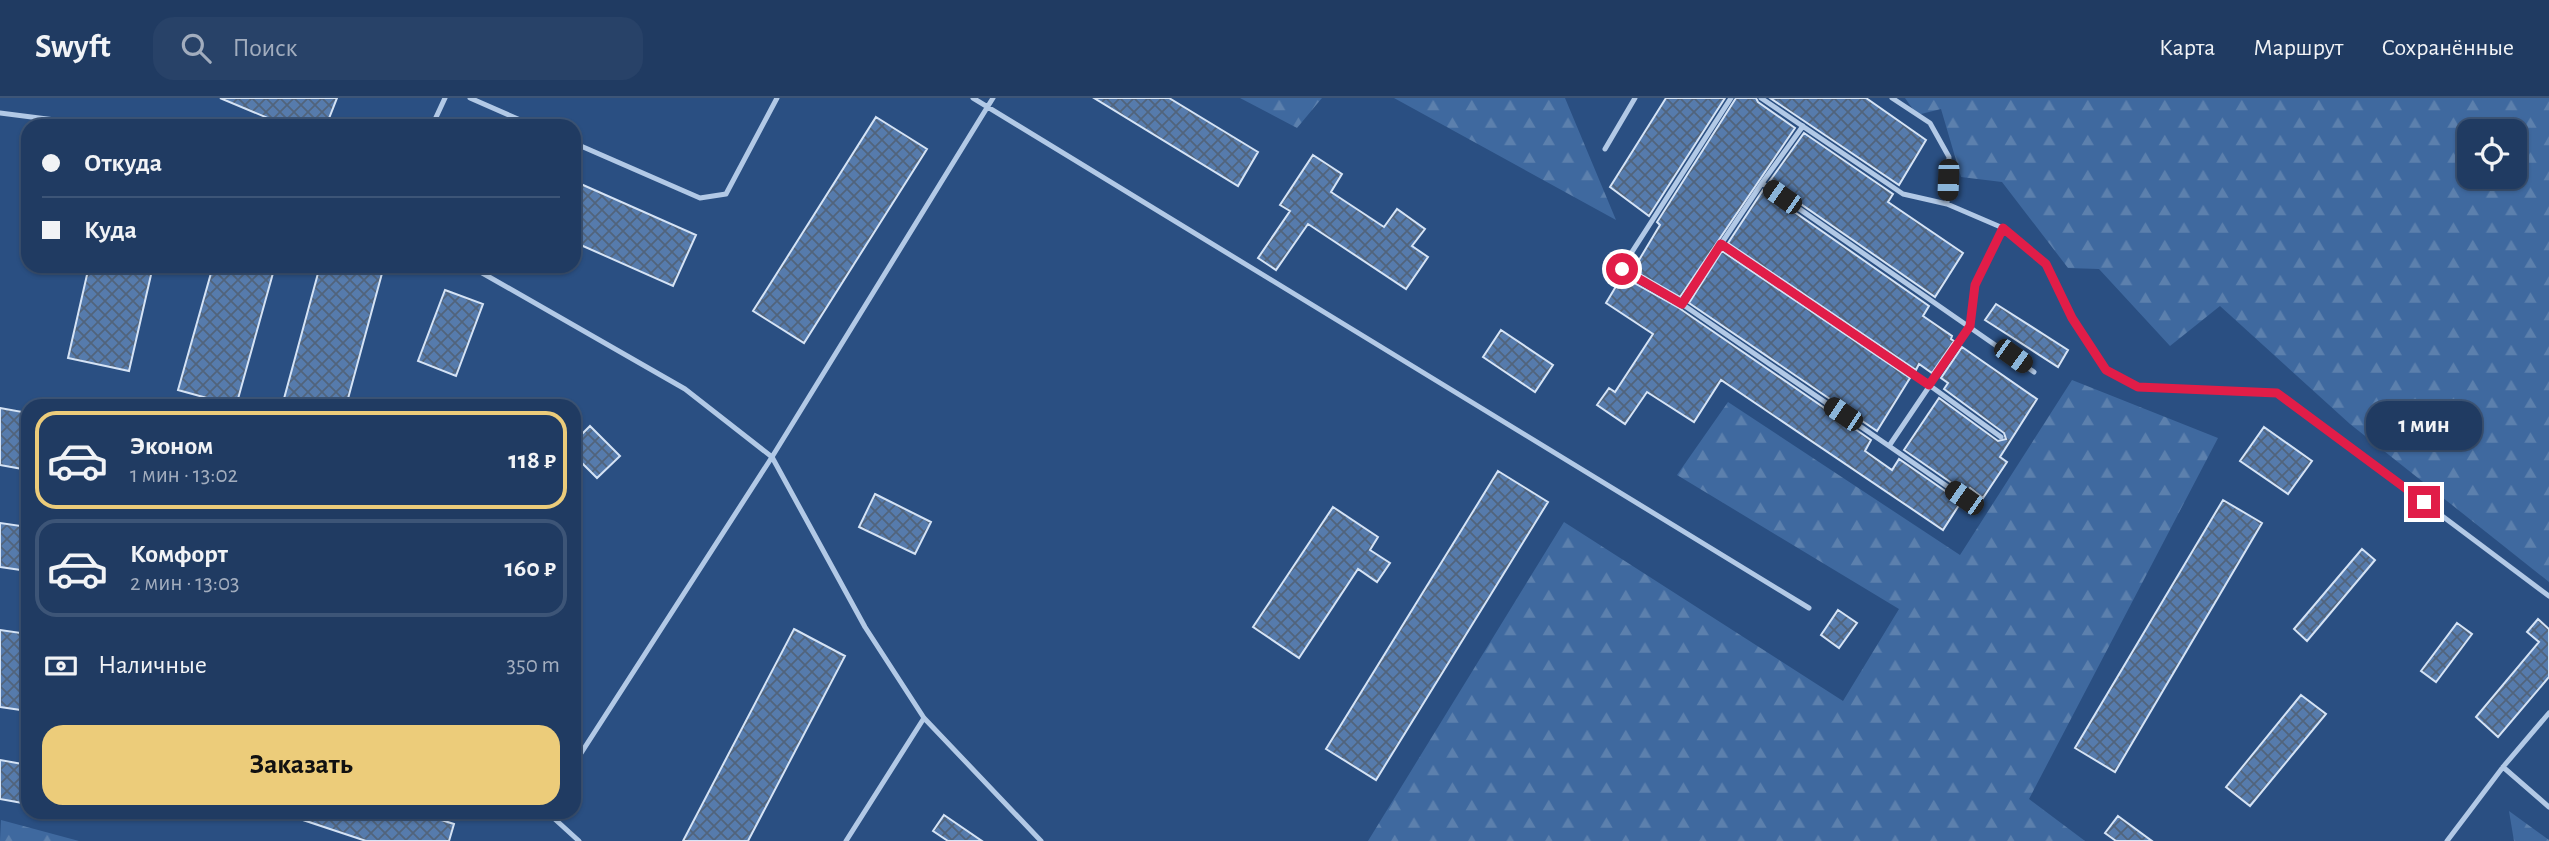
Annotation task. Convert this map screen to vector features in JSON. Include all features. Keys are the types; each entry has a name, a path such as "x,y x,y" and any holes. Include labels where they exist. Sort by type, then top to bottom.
{"lane":[{"path":"435,119 445,98"},
{"path":"470,98 518,119"},
{"path":"581,146 700,198 726,194 777,98"},
{"path":"973,98 1809,608"},
{"path":"581,753 772,457 993,98"},
{"path":"1605,149 1635,98"},
{"path":"1731,98 1622,269 1682,304 1964,498"},
{"path":"1761,98 1903,194 1948,204 2003,228 2046,264 2072,318 2106,370 2138,387 2277,393 2549,596"},
{"path":"1892,98 1930,123 1949,156 1948,204"},
{"path":"0,113 47,119"},
{"path":"1682,304 1803,126"},
{"path":"1762,183 2034,372"},
{"path":"1889,446 1970,326 1975,285 2003,228"},
{"path":"1721,244 2001,437"},
{"path":"482,273 685,389 772,457 865,627 924,718 1041,841"},
{"path":"2447,841 2503,767 2549,713"},
{"path":"846,841 924,718"},
{"path":"2503,767 2549,807"},
{"path":"555,819 579,841"}],"green space":[{"path":"1240,98 1322,98 1297,128"},
{"path":"1394,98 1565,98 1616,220"},
{"path":"1905,98 2549,98 2549,582 2350,424 2220,306 2170,346 2099,269 2068,268 2002,182 1961,177 1941,109 1917,115"},
{"path":"2072,380 2218,438 2029,799 2085,841 1368,841 1564,522 1843,701 1899,609 1677,475 1728,402 1960,555"},
{"path":"2509,811 2549,840 2549,841 2514,841"},
{"path":"1,820 79,841 0,841"}],"building":[{"path":"220,98 337,98 329,119 270,119"},
{"path":"1094,98 1169,98 1258,152 1238,186"},
{"path":"1666,98 1725,98 1649,216 1610,187"},
{"path":"1736,98 1756,98 1795,128 1680,297 1633,270 1660,225 1657,222"},
{"path":"1770,98 1866,98 1926,140 1899,185"},
{"path":"876,117 927,149 804,343 753,311"},
{"path":"1804,133 1893,194 1888,202 1963,253 1935,297 1769,182"},
{"path":"1313,155 1342,174 1331,192 1384,227 1397,209 1425,229 1412,246 1428,257 1406,289 1308,224 1276,270 1258,258 1290,211 1280,205"},
{"path":"581,184 696,235 673,286 581,245"},
{"path":"1763,190 1929,306 1923,316 1952,336 1954,341 1932,373 1919,364 1916,370 1728,243"},
{"path":"1722,251 1910,378 1877,431 1689,303"},
{"path":"87,273 151,273 129,371 68,358"},
{"path":"211,273 273,273 238,399 211,399 178,390"},
{"path":"318,273 382,273 348,399 284,399"},
{"path":"1621,278 1679,308 1871,440 1865,451 1892,470 1899,459 1961,502 1943,530 1721,380 1694,422 1647,392 1625,424 1597,405 1609,388 1615,392 1653,334 1606,303"},
{"path":"445,290 483,304 456,376 418,361"},
{"path":"1996,304 2068,350 2058,367 1985,320"},
{"path":"1501,330 1553,365 1535,392 1483,357"},
{"path":"1962,347 2037,399 2000,457 2007,462 1983,498 1970,488 1966,493 1904,450 1939,398 1998,441 2006,439 2004,433 1944,389 1948,383 1941,378"},
{"path":"0,408 21,412 21,469 0,465"},
{"path":"590,426 620,456 597,478 581,462 581,435"},
{"path":"2264,427 2312,461 2288,494 2240,461"},
{"path":"1498,471 1548,502 1376,780 1326,749"},
{"path":"875,494 931,522 915,554 859,527"},
{"path":"2223,500 2262,523 2115,772 2075,748"},
{"path":"1333,507 1378,537 1370,550 1390,563 1377,582 1358,569 1299,658 1253,627"},
{"path":"0,523 21,526 21,570 0,567"},
{"path":"2362,549 2375,560 2307,641 2294,629"},
{"path":"1838,610 1857,623 1839,648 1821,635"},
{"path":"2538,619 2549,629 2549,677 2498,737 2476,717 2539,642 2527,632"},
{"path":"2457,623 2472,634 2436,682 2421,671"},
{"path":"794,629 845,656 748,841 683,841"},
{"path":"0,630 21,633 21,710 0,707"},
{"path":"2301,695 2326,714 2250,806 2226,787"},
{"path":"0,760 21,764 21,803 0,799"},
{"path":"944,815 982,841 948,841 933,831"},
{"path":"2118,816 2152,841 2116,841 2105,833"},
{"path":"300,819 438,819 454,824 449,841 366,841"}],"route":[{"path":"1622,269 1682,304 1721,244 1929,385 1970,326 1975,285 2003,228 2046,264 2072,318 2106,370 2138,387 2260,390 2277,393 2424,502"}]}
